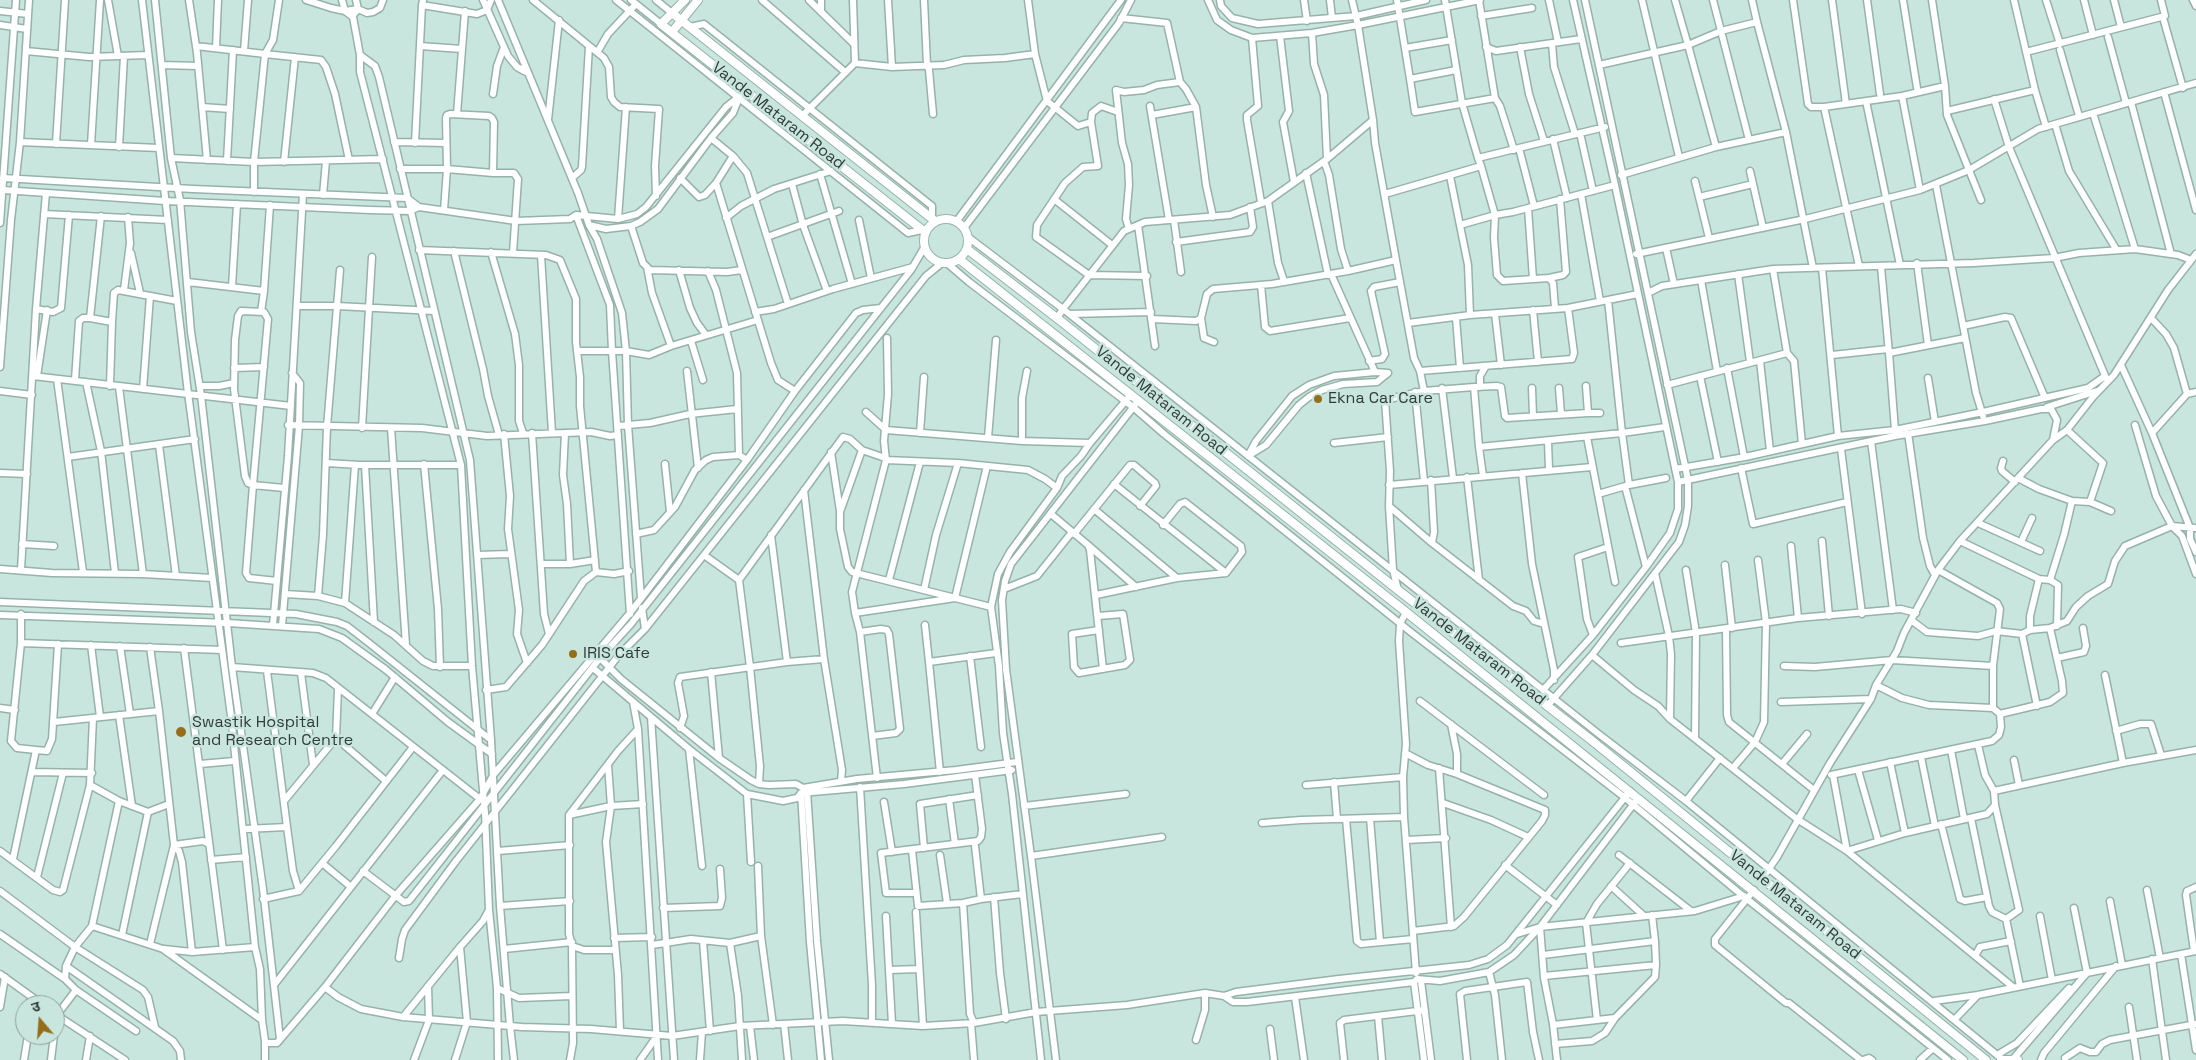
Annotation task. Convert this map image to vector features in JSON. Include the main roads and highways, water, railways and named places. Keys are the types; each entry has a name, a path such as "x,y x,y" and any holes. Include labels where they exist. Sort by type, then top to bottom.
{"main road":[{"path":"672,32 698,0"},
{"path":"672,13 683,1"},
{"name":"Vande Mataram Road","path":"924,231 661,24 672,13 934,220"},
{"path":"950,219 964,228 968,237 967,249 959,259 945,264 931,258 924,248 924,231 934,220 950,219"},
{"name":"Vande Mataram Road","path":"967,249 1057,318 1398,590 1548,705 1986,1060"},
{"name":"Vande Mataram Road","path":"959,259 1406,612 1627,794 1638,797 1963,1060"},
{"path":"2000,1058 2016,1059"}],"place":[{"name":"Ekna Car Care","path":"1318,399"},
{"name":"IRIS Cafe","path":"573,654"},
{"name":"Swastik Hospital and Research Centre","path":"181,732"}]}
